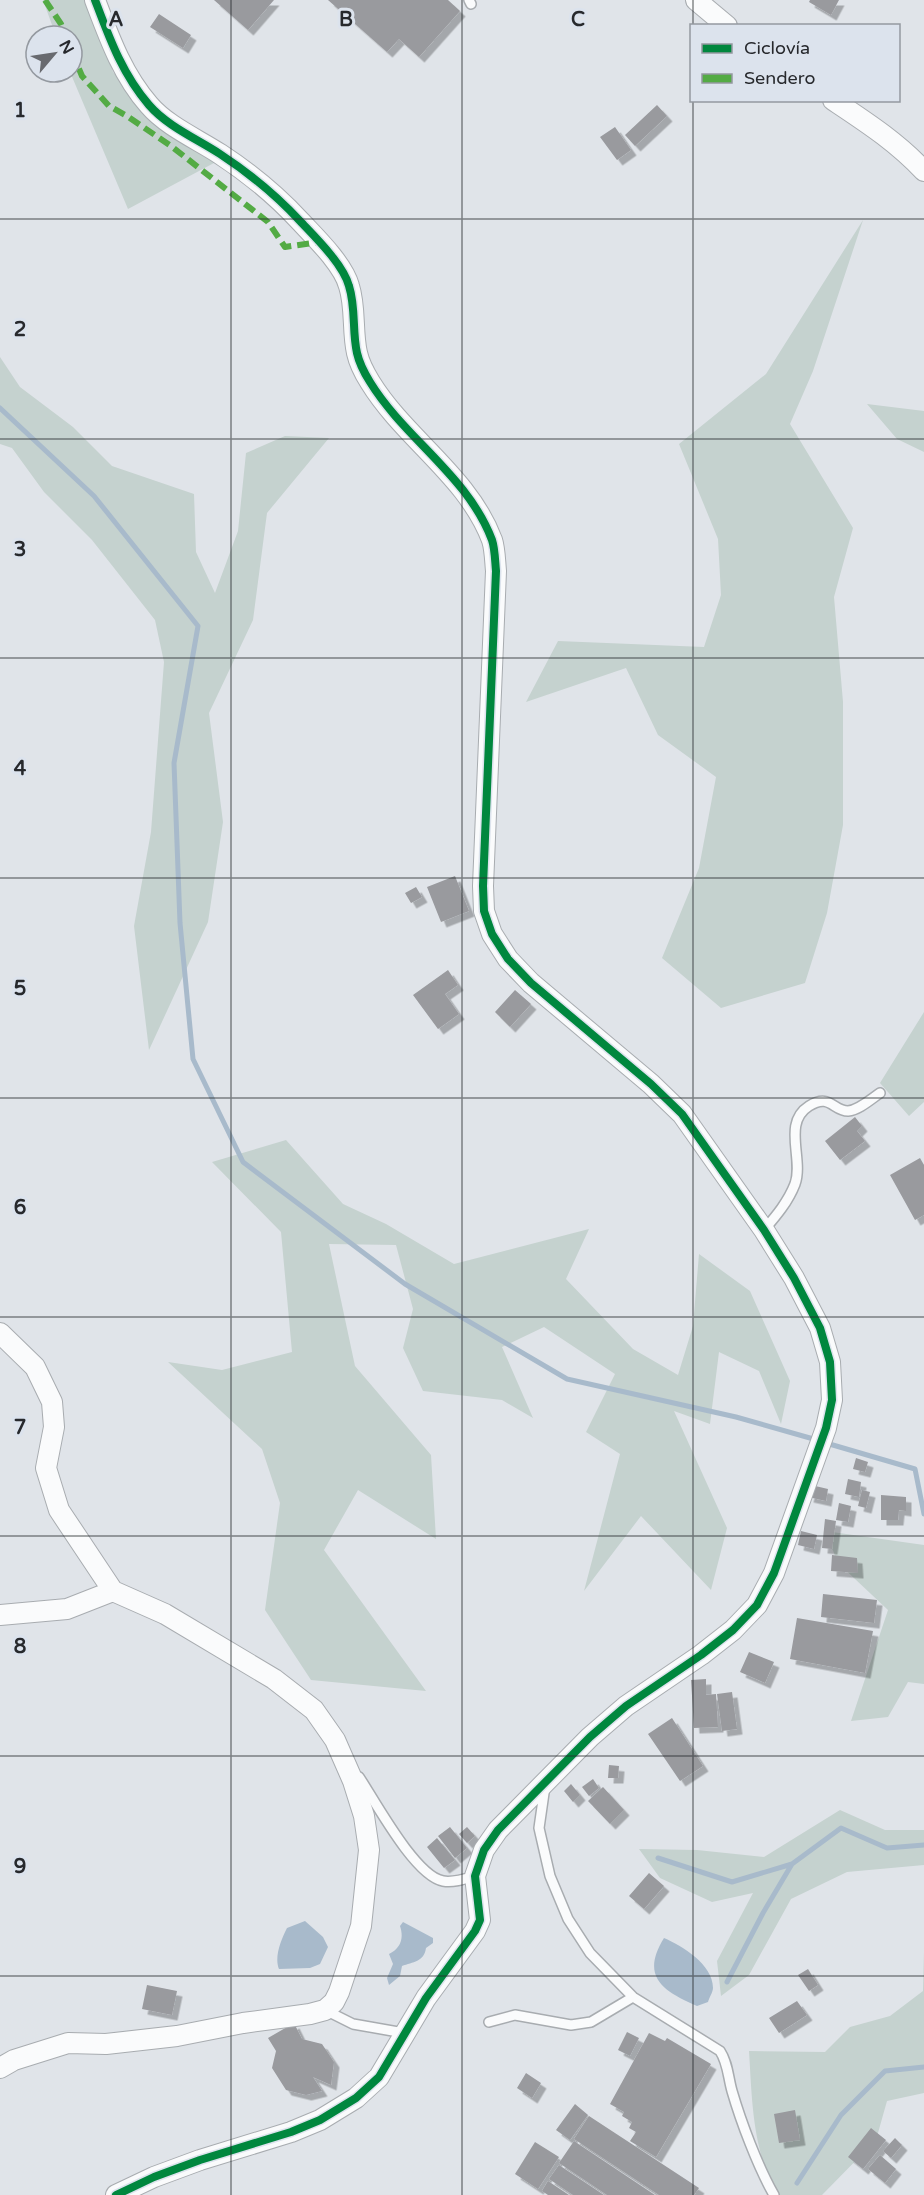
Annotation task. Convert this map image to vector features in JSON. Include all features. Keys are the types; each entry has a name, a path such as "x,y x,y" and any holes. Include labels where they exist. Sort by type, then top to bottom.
{"street":[{"path":"95,0 111,42 128,77 150,106 172,124 258,180 299,220 336,264 348,283 354,304 357,355 370,382 392,411 468,496 493,542 496,571 483,886 484,911 492,934 508,959 531,983 651,1084 682,1114 764,1230 794,1278 820,1328 830,1362 832,1400 826,1428 812,1470 774,1573 757,1605 725,1636 626,1706 590,1737 498,1830 484,1850 475,1876 480,1920 475,1931 404,2033 379,2077 356,2098 320,2120 291,2132 200,2160 154,2177 116,2195"},
{"path":"696,0 725,24"},
{"path":"836,102 875,127 899,146 924,171"},
{"path":"0,1333 35,1367 52,1402 54,1427 46,1468 58,1510 113,1591 165,1614 274,1679 314,1710 335,1740 353,1781 364,1816 369,1850 361,1926 339,1992 325,2010 177,2036 106,2043 68,2043 14,2060 0,2068"},
{"path":"0,1616 66,1609 113,1591"}],"lane":[{"path":"764,1230 784,1205 795,1183 798,1165 795,1134 797,1119 806,1107 818,1101 831,1102 849,1111 880,1094"},
{"path":"335,1740 406,1851 422,1867 440,1881 451,1882 475,1876"},
{"path":"546,1780 539,1828 550,1876 568,1919 590,1953 633,1997 720,2051 726,2060 732,2091 766,2181 774,2195"},
{"path":"489,2022 515,2015 571,2025 591,2022 633,1997"},
{"path":"325,2010 353,2024 404,2033"}],"shaded area":[{"path":"43,0 90,0 113,72 147,106 227,156 128,209 75,84 84,84 84,24 52,24"},
{"path":"863,220 813,371 790,424 853,528 834,597 843,702 843,825 827,913 805,983 721,1008 662,958 699,868 716,777 658,735 626,668 526,702 558,641 704,647 721,595 718,539 679,444 766,374"},
{"path":"0,357 20,387 73,427 112,466 194,494 196,552 215,593 238,531 246,453 285,436 329,438 267,513 253,620 209,713 223,822 208,922 149,1050 134,926 151,832 164,662 155,620 92,540 44,492 12,448 0,444"},
{"path":"867,404 924,411 924,452 897,439"},
{"path":"924,1012 924,1102 909,1116 880,1083"},
{"path":"286,1140 343,1204 386,1224 454,1264 589,1229 566,1279 633,1349 678,1375 693,1326 699,1254 750,1291 790,1381 781,1424 759,1371 719,1352 710,1424 674,1411 727,1528 711,1590 641,1516 584,1591 620,1454 586,1432 615,1374 544,1327 502,1347 533,1418 502,1400 423,1391 403,1348 413,1309 396,1245 329,1244 355,1366 431,1455 436,1539 358,1490 324,1550 426,1691 311,1680 265,1610 280,1503 262,1449 168,1362 222,1370 292,1352 281,1232 212,1162"},
{"path":"825,1531 924,1545 924,1684 908,1682 888,1717 851,1721 888,1610 838,1563"},
{"path":"840,1810 885,1830 924,1830 924,1865 847,1872 791,1899 749,1975 721,1996 717,1961 753,1893 712,1902 660,1878 639,1849 697,1850 764,1857"},
{"path":"924,1952 924,2093 887,2101 876,2140 822,2195 779,2195 763,2162 758,2144 749,2051 825,2052 850,2027 890,2016 923,1991"}],"water":[{"path":"305,1921 323,1937 328,1947 320,1964 310,1968 279,1969 278,1954 287,1928"},
{"path":"403,1922 433,1938 433,1943 426,1948 420,1959 402,1966 400,1976 389,1985 387,1978 393,1964 389,1954 400,1942 402,1935 400,1926"},
{"path":"664,1938 695,1957 708,1971 713,1988 708,2002 697,2006 674,1995 659,1981 654,1963"}],"building":[{"path":"214,0 274,0 248,30"},
{"path":"328,0 448,0 460,11 419,57 399,39 387,52"},
{"path":"810,0 839,0 831,15 809,2"},
{"path":"159,14 191,35 183,48 150,27"},
{"path":"657,105 667,116 635,146 625,135"},
{"path":"615,127 631,150 617,160 600,137"},
{"path":"455,876 469,911 441,922 427,887"},
{"path":"416,887 422,897 411,903 405,893"},
{"path":"448,970 458,985 445,994 459,1014 438,1029 413,995"},
{"path":"515,990 531,1004 510,1027 495,1012"},
{"path":"855,1117 862,1126 857,1131 865,1141 840,1160 825,1141"},
{"path":"920,1158 924,1165 924,1215 915,1220 890,1175"},
{"path":"856,1458 868,1462 865,1472 853,1469"},
{"path":"848,1479 861,1482 859,1497 845,1494"},
{"path":"811,1485 828,1489 826,1501 808,1497"},
{"path":"862,1490 870,1492 866,1508 858,1506"},
{"path":"881,1495 906,1497 906,1511 899,1510 898,1520 881,1520"},
{"path":"839,1503 851,1506 848,1522 836,1520"},
{"path":"825,1519 836,1521 832,1549 822,1548"},
{"path":"801,1531 817,1535 814,1549 798,1545"},
{"path":"832,1555 857,1558 858,1573 831,1571"},
{"path":"823,1594 877,1600 874,1623 821,1617"},
{"path":"797,1618 873,1631 865,1673 790,1659"},
{"path":"749,1652 774,1662 765,1683 740,1672"},
{"path":"706,1679 706,1695 716,1694 718,1727 694,1728 691,1680"},
{"path":"732,1692 737,1729 722,1731 717,1694"},
{"path":"672,1718 703,1766 680,1781 648,1734"},
{"path":"609,1765 619,1766 618,1778 608,1778"},
{"path":"593,1779 599,1788 589,1796 582,1787"},
{"path":"571,1784 580,1795 573,1802 564,1791"},
{"path":"603,1787 624,1810 610,1824 588,1801"},
{"path":"450,1827 467,1848 455,1858 438,1836"},
{"path":"467,1827 475,1836 467,1843 459,1834"},
{"path":"437,1838 455,1860 444,1868 427,1847"},
{"path":"649,1873 664,1886 644,1909 629,1896"},
{"path":"808,1969 818,1985 809,1991 798,1975"},
{"path":"147,1985 177,1991 172,2015 142,2009"},
{"path":"797,2001 807,2015 779,2033 769,2018"},
{"path":"294,2023 302,2039 322,2044 334,2062 331,2085 313,2077 322,2091 306,2095 286,2090 272,2068 276,2051 268,2038"},
{"path":"627,2032 639,2038 630,2056 618,2050"},
{"path":"649,2033 665,2041 667,2038 711,2064 656,2157 630,2141 636,2132 629,2128 632,2122 622,2116 624,2112 610,2104"},
{"path":"526,2073 541,2083 532,2098 517,2088"},
{"path":"575,2104 588,2115 570,2140 556,2130"},
{"path":"795,2110 800,2140 779,2143 774,2114"},
{"path":"589,2116 699,2188 694,2195 659,2195 574,2139"},
{"path":"871,2128 886,2140 863,2169 848,2157"},
{"path":"895,2138 902,2145 891,2158 883,2151"},
{"path":"574,2141 655,2195 607,2195 559,2163"},
{"path":"535,2142 559,2157 538,2189 515,2174"},
{"path":"880,2155 896,2169 885,2183 868,2169"},
{"path":"559,2165 604,2195 573,2195 549,2179"},
{"path":"548,2181 569,2195 548,2195 542,2191"}],"waterway":[{"path":"0,408 94,496 198,626 174,763 180,923 193,1059 243,1162 405,1284 567,1379 736,1417 817,1440"},
{"path":"826,1443 915,1469 924,1514"},
{"path":"658,1858 732,1882 792,1864 841,1828 887,1848 924,1845"},
{"path":"727,1982 792,1864"},
{"path":"797,2183 841,2115 885,2071 924,2067"}],"marked path":[{"path":"45,0 61,24"},
{"path":"84,78 109,106 171,146 268,222 285,247 319,242"}],"cycle path":[{"path":"95,0 111,41 131,81 156,113 220,154 262,185 291,211 335,260 349,286 357,353 368,379 400,422 468,496 481,517 492,540 496,571 483,886 484,911 492,934 508,959 531,983 651,1084 682,1114 764,1230 794,1278 820,1328 830,1362 832,1400 826,1428 774,1573 757,1605 733,1630 701,1655 626,1706 590,1737 498,1830 484,1850 475,1876 480,1920 475,1931 426,1998 379,2077 356,2098 320,2120 291,2132 200,2160 154,2177 116,2195"}]}
